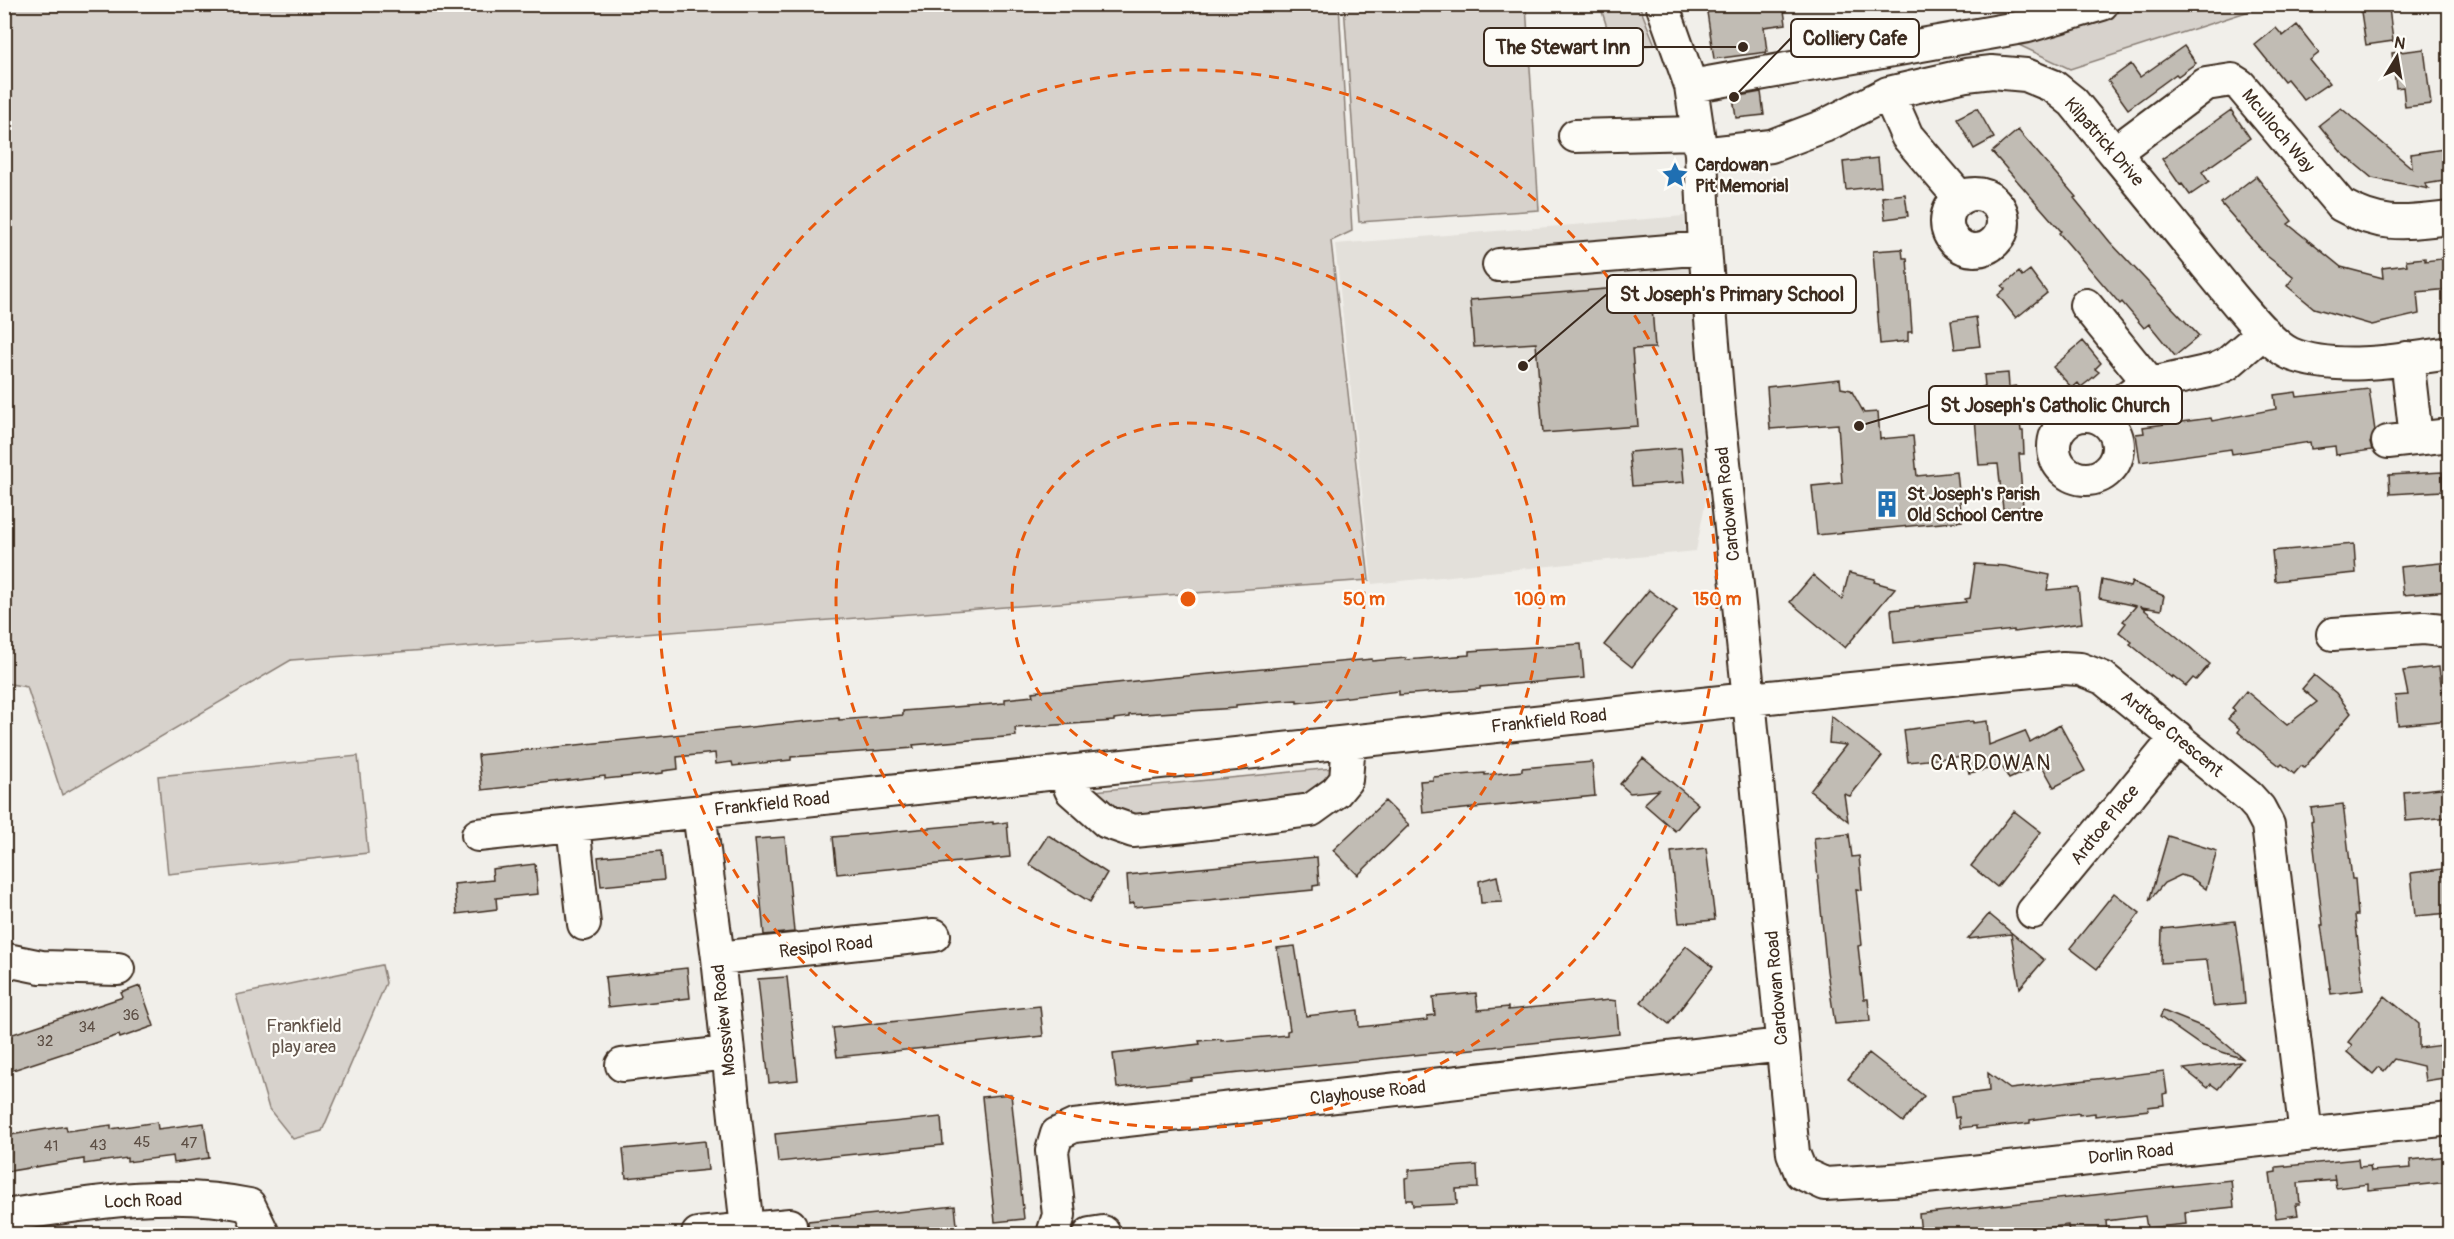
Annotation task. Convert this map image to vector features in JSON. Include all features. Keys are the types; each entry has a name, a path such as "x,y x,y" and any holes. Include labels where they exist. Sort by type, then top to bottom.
{"street":[{"name":"Cardowan Road","path":"1662,4 1691,86 1700,144 1705,248 1719,415 1793,1152 1801,1173 1812,1180"},
{"path":"1691,86 2028,26 2102,4"},
{"name":"Kilpatrick Drive","path":"1575,136 1771,146 1824,126 1888,93 1966,75 1992,72 2026,75 2053,86 2073,102 2264,332 2289,353 2323,362 2352,364 2450,353"},
{"name":"Mculloch Way","path":"2115,152 2206,84 2232,80 2240,85 2341,205 2362,218 2382,222 2450,218"},
{"path":"1888,93 1907,136 1959,198"},
{"path":"1500,265 1705,248"},
{"path":"2086,305 2150,384"},
{"path":"2106,421 2131,393 2150,384 2214,370 2227,364 2264,332"},
{"path":"2407,358 2402,440 2450,435"},
{"path":"2449,374 2450,380"},
{"path":"2333,634 2424,628 2450,631"},
{"name":"Ardtoe Crescent","path":"1749,699 2063,668 2080,669 2103,678 2249,797 2259,808 2268,825 2306,1135"},
{"name":"Frankfield Road","path":"478,836 1749,699"},
{"name":"Ardtoe Place","path":"2034,912 2177,737"},
{"path":"1065,772 1071,790 1107,822 1133,831 1186,826 1311,810 1336,792 1346,780 1349,742"},
{"name":"Mossview Road","path":"699,812 718,958 747,1229"},
{"path":"573,825 584,924"},
{"name":"Resipol Road","path":"718,958 934,935"},
{"path":"5,965 118,969"},
{"name":"Clayhouse Road","path":"1053,1234 1059,1215 1052,1150 1057,1134 1074,1126 1782,1045"},
{"path":"622,1065 727,1053"},
{"name":"Dorlin Road","path":"1812,1180 1825,1184 1908,1179 2450,1119"},
{"name":"Loch Road","path":"4,1216 107,1201 218,1198 249,1205 263,1234"},
{"path":"698,1234 790,1225"},
{"path":"1090,1234 1104,1232 1104,1234"}],"shaded area":[{"path":"1684,216 1708,488 1696,551 1372,584 1335,244"}],"green space":[{"path":"4,5 1339,5 1352,231 1331,241 1369,580 291,660 62,795 27,687 5,683"},
{"path":"1344,5 1526,5 1539,210 1359,222"},
{"path":"1600,5 1639,5 1655,45 1623,47 1609,34"},
{"path":"2128,5 2268,5 2070,69 2008,40"},
{"path":"358,756 368,853 168,874 158,776"},
{"path":"1333,768 1335,776 1315,799 1130,825 1093,791"},
{"name":"Frankfield play area","path":"382,965 386,983 322,1131 293,1139 269,1109 236,995"}],"building":[{"path":"1762,4 1783,4 1786,24 1764,27 1767,52 1714,59 1707,12"},
{"path":"2389,8 2393,41 2366,45 2361,12"},
{"path":"2297,25 2319,53 2310,60 2329,83 2304,100 2287,79 2284,81 2255,45 2276,28 2283,36"},
{"path":"2184,46 2196,63 2178,76 2176,74 2128,109 2108,81 2131,64 2140,77"},
{"path":"2424,49 2431,104 2405,107 2403,87 2396,88 2392,53"},
{"path":"1761,92 1764,115 1736,118 1733,97"},
{"path":"1977,108 1994,138 1974,149 1957,118"},
{"path":"2341,108 2412,168 2411,154 2450,148 2450,180 2425,184 2429,189 2372,178 2341,152 2319,125"},
{"path":"2231,110 2250,138 2202,172 2209,182 2190,195 2162,159"},
{"path":"2018,130 2076,197 2074,198 2110,242 2199,336 2175,356 2149,324 2144,328 2122,302 2120,304 2059,233 2061,231 1992,152"},
{"path":"1878,158 1881,186 1846,190 1843,162"},
{"path":"2256,176 2292,221 2288,224 2341,267 2383,278 2382,268 2407,265 2406,260 2425,258 2425,261 2450,258 2450,289 2417,292 2419,314 2372,325 2314,308 2287,286 2294,277 2267,256 2221,203"},
{"path":"1905,194 1908,216 1885,219 1882,197"},
{"path":"1902,249 1903,258 1907,258 1912,332 1908,332 1908,341 1880,344 1873,251"},
{"path":"2030,270 2047,293 2016,318 1998,295 2005,289 2002,286 2019,272 2022,276"},
{"path":"1650,280 1655,348 1632,349 1638,426 1543,433 1536,343 1474,347 1470,300 1630,287 1630,281"},
{"path":"1976,317 1980,346 1955,349 1951,321"},
{"path":"2083,341 2101,363 2095,369 2099,372 2081,387 2078,383 2072,388 2053,367"},
{"path":"2008,373 2009,387 2016,386 2021,431 2023,431 2024,454 2019,454 2023,507 2003,509 1998,464 1979,465 1975,418 1986,417 1982,387 1985,386 1984,375"},
{"path":"1840,379 1841,388 1851,390 1864,413 1878,412 1880,439 1913,436 1917,476 1957,472 1962,521 1817,535 1812,486 1842,483 1838,424 1770,429 1767,387"},
{"path":"2369,389 2375,431 2370,443 2372,450 2336,455 2335,446 2311,449 2310,442 2232,454 2231,449 2140,462 2136,434 2144,433 2143,427 2211,418 2212,421 2276,409 2274,395 2296,392 2297,397"},
{"path":"1681,448 1684,482 1632,486 1629,452"},
{"path":"2442,472 2443,491 2390,494 2389,475"},
{"path":"2354,544 2356,573 2275,581 2272,551"},
{"path":"2450,562 2450,591 2403,595 2400,567"},
{"path":"1975,564 2005,566 2050,575 2047,590 2078,587 2082,623 1894,643 1891,610 1966,602 1965,599 1970,598"},
{"path":"1849,573 1875,579 1874,582 1895,588 1845,648 1790,602 1813,575 1842,600"},
{"path":"2102,580 2130,587 2132,582 2164,596 2161,610 2141,607 2210,664 2196,680 2193,678 2186,686 2173,676 2172,678 2130,644 2132,642 2119,632 2126,623 2123,621 2136,606 2099,598"},
{"path":"1649,590 1677,611 1632,667 1604,645"},
{"path":"1581,644 1584,678 1480,687 1480,689 1399,695 1399,691 1297,703 1297,700 1281,701 1236,705 1236,708 1129,715 1129,717 1114,719 1114,721 1015,728 1016,736 913,745 914,748 791,757 791,760 733,766 732,762 716,764 715,753 677,757 678,769 663,771 663,773 605,779 605,776 482,790 478,755 839,718 839,720 903,715 903,711 1005,703 1005,699 1033,696 1032,692 1154,679 1372,659 1372,661 1406,658 1406,660 1469,655 1469,651"},
{"path":"2439,667 2442,691 2450,691 2450,720 2398,725 2395,696 2408,695 2403,671"},
{"path":"2314,675 2336,693 2351,713 2304,768 2301,766 2294,774 2282,764 2280,766 2238,732 2240,729 2228,719 2235,711 2232,708 2246,691 2287,725 2317,702 2302,689"},
{"path":"1831,716 1882,756 1850,796 1844,794 1848,821 1810,791 1846,745 1829,743"},
{"path":"1973,721 1973,723 1987,721 1989,745 2025,731 2030,742 2060,725 2085,771 2054,787 2041,764 2009,779 2002,766 1969,773 1965,756 1908,762 1904,730"},
{"path":"1643,758 1698,804 1675,831 1644,804 1659,790 1630,793 1620,784"},
{"path":"1592,762 1595,796 1423,813 1420,781 1433,780 1433,777 1485,773 1485,775 1522,771 1522,768"},
{"path":"2450,787 2450,817 2406,821 2404,792"},
{"path":"1385,801 1409,825 1358,875 1333,850"},
{"path":"2343,804 2352,879 2355,879 2358,915 2355,915 2363,990 2331,994 2321,925 2323,925 2311,808"},
{"path":"2014,811 2041,832 1997,887 1971,866"},
{"path":"993,822 993,824 1007,822 1010,857 837,874 833,837"},
{"path":"1849,834 1852,857 1859,856 1862,890 1856,889 1862,945 1858,946 1864,999 1868,999 1870,1021 1835,1024 1827,971 1814,838"},
{"path":"1048,835 1107,873 1090,902 1029,864"},
{"path":"2168,836 2217,851 2206,889 2193,879 2181,875 2164,883 2149,901"},
{"path":"785,837 794,932 764,935 755,839"},
{"path":"1706,848 1715,920 1679,923 1671,852"},
{"path":"661,851 664,880 601,886 598,857"},
{"path":"1317,857 1319,885 1313,886 1313,890 1134,907 1134,903 1129,904 1127,875"},
{"path":"535,864 538,894 496,898 497,909 457,914 454,884 493,880 492,869"},
{"path":"2450,868 2450,913 2415,916 2411,873"},
{"path":"1497,876 1502,902 1481,903 1479,881"},
{"path":"2114,893 2140,913 2097,969 2070,948"},
{"path":"1989,914 2044,960 2020,988 2011,934 1968,939"},
{"path":"2235,921 2245,1003 2213,1006 2207,960 2161,963 2162,929"},
{"path":"1295,946 1306,1016 1358,1010 1359,1027 1427,1020 1427,1016 1435,1015 1433,997 1476,993 1478,1010 1508,1007 1508,1010 1610,1000 1616,1001 1619,1034 1191,1078 1191,1080 1117,1088 1113,1054 1200,1044 1199,1041 1287,1035 1287,1031 1290,1030 1277,948"},
{"path":"1686,946 1713,967 1669,1024 1641,1002"},
{"path":"687,968 690,998 608,1007 605,977"},
{"path":"787,977 798,1080 769,1083 758,979"},
{"path":"140,986 154,1026 120,1038 119,1035 4,1073 4,1037 123,997 121,993"},
{"path":"2385,996 2419,1024 2419,1048 2450,1044 2450,1077 2425,1081 2423,1066 2394,1059 2384,1071 2379,1067 2373,1074 2347,1052 2352,1045 2348,1042"},
{"path":"1040,1006 1043,1036 837,1057 833,1028"},
{"path":"2163,1011 2208,1029 2244,1059 2200,1045 2160,1017"},
{"path":"1869,1053 1924,1096 1903,1122 1848,1079"},
{"path":"2240,1062 2218,1089 2211,1084 2208,1088 2184,1069"},
{"path":"2164,1071 2167,1093 2163,1094 2164,1105 2148,1107 2149,1110 2095,1116 2095,1113 2079,1115 2079,1113 2030,1120 2030,1123 1976,1129 1976,1126 1960,1128 1959,1117 1955,1118 1952,1096 1989,1091 1988,1073 2010,1089"},
{"path":"1011,1094 1024,1219 995,1222 982,1097"},
{"path":"941,1117 943,1145 778,1162 775,1134"},
{"path":"157,1122 158,1129 204,1123 209,1158 174,1163 173,1156 127,1162 127,1158 84,1164 84,1159 4,1172 4,1136 66,1126 67,1131 111,1125 111,1129"},
{"path":"705,1141 708,1170 626,1178 623,1149"},
{"path":"2450,1156 2450,1182 2368,1190 2368,1184 2336,1188 2335,1180 2298,1183 2300,1204 2296,1204 2298,1215 2276,1218 2270,1173 2276,1172 2276,1167 2358,1159 2359,1167 2370,1166 2371,1171 2411,1168 2410,1160"},
{"path":"1477,1165 1478,1188 1456,1189 1457,1204 1413,1206 1412,1200 1406,1200 1405,1178 1409,1177 1409,1170"},
{"path":"2231,1180 2234,1207 2185,1212 2186,1224 2147,1228 2145,1216 2106,1221 2107,1233 2069,1234 2068,1225 2028,1230 2029,1234 1921,1234 1919,1214"},
{"path":"955,1206 958,1234 809,1234 808,1221"}],"place":[{"name":"The Stewart Inn","path":"1743,47"},
{"name":"Colliery Cafe","path":"1734,97"},
{"name":"Cardowan Pit Memorial","path":"1675,175"},
{"name":"St Joseph's Primary School","path":"1523,366"},
{"name":"St Joseph's Catholic Church","path":"1859,426"},
{"name":"St Joseph's Parish Old School Centre","path":"1887,504"}],"district":[{"name":"CARDOWAN","path":"1991,763"}]}
